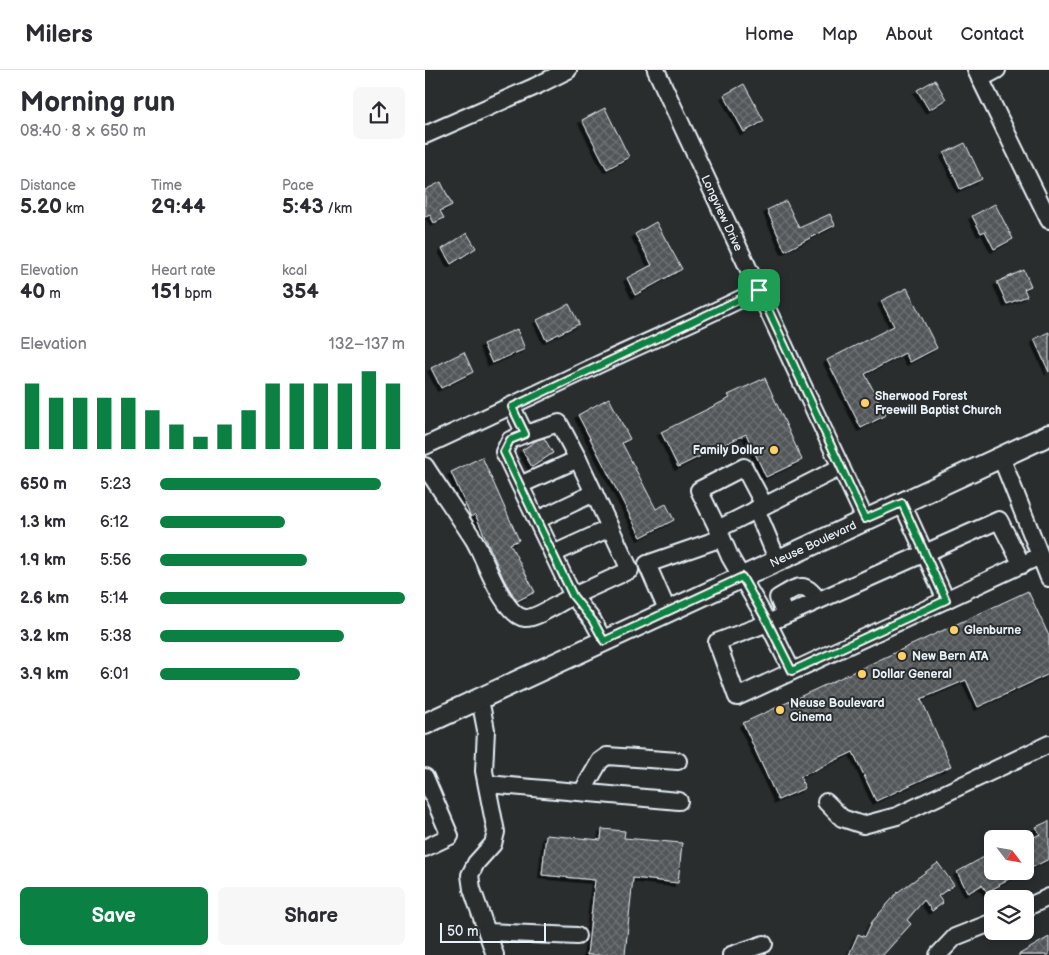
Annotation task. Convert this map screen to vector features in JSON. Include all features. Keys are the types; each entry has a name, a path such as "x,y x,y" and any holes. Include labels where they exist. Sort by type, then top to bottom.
{"main road":[{"name":"Neuse Boulevard","path":"425,724 1049,435"}],"street":[{"path":"425,135 534,88 568,70"},
{"name":"Longview Drive","path":"655,70 865,519"},
{"path":"997,70 978,74 1049,220"},
{"path":"425,446 759,290"},
{"path":"512,407 525,434"},
{"path":"604,641 593,621 573,596 504,452 510,440 559,423 630,570"},
{"path":"1001,457 1049,578"},
{"path":"520,485 578,459"},
{"path":"425,466 475,542 489,574 506,602 515,613 524,618 535,616 630,570 720,533 760,507 841,466"},
{"path":"778,560 760,507 743,467 699,490 730,557 768,623 792,671"},
{"path":"537,520 594,493"},
{"path":"902,503 926,552 946,600"},
{"path":"1022,565 999,520 768,623 717,642 737,697 1022,565 1040,556"},
{"path":"553,554 610,528"},
{"path":"647,564 668,612"},
{"path":"480,699 486,730 484,765 496,832 493,844 476,863 471,875 472,889 495,955"},
{"path":"826,802 842,818 863,825 897,816 1049,744"},
{"path":"582,792 600,761 607,756 678,761"},
{"path":"425,777 450,836 425,848"},
{"path":"487,784 679,801"},
{"path":"1034,904 1049,897"},
{"path":"938,955 955,937 984,926"},
{"path":"487,932 577,936"},
{"path":"731,955 764,944"}],"building":[{"path":"935,80 946,99 929,110 917,90"},
{"path":"744,84 764,121 744,132 724,95"},
{"path":"605,108 629,157 607,169 582,120"},
{"path":"965,143 982,179 960,189 944,153"},
{"path":"441,182 452,205 440,211 444,218 434,223 430,215 425,217 425,190"},
{"path":"786,201 799,228 830,214 835,225 785,251 767,210"},
{"path":"995,204 1013,239 994,249 985,231 981,233 972,216"},
{"path":"656,222 682,269 635,295 627,278 652,265 635,234"},
{"path":"467,233 476,248 451,264 442,249"},
{"path":"1024,270 1031,286 1024,289 1027,296 1007,304 997,282"},
{"path":"907,288 937,348 910,362 905,353 865,374 886,415 861,428 827,360 894,326 881,301"},
{"path":"569,304 579,324 546,340 537,320"},
{"path":"517,329 525,349 492,363 483,344"},
{"path":"1049,332 1049,372 1034,339"},
{"path":"464,352 473,372 441,388 431,368"},
{"path":"765,378 802,460 766,477 746,434 678,467 661,432 730,398 728,395"},
{"path":"609,398 630,439 622,443 656,509 666,504 674,520 641,537 578,415"},
{"path":"544,438 553,453 532,467 522,450 537,440"},
{"path":"482,457 519,540 510,544 535,592 517,601 504,580 475,514 471,517 451,472"},
{"path":"1028,591 1049,636 1049,674 978,707 966,680 921,699 951,766 876,801 853,752 800,777 805,788 778,800 743,723"},
{"path":"1049,821 1049,859 1034,866 1034,837 1040,834 1036,827"},
{"path":"602,829 625,831 624,838 682,843 678,883 633,878 625,955 587,955 595,880 542,875 546,835 601,840"},
{"path":"984,857 984,880 1007,880 991,890 986,890 982,885 968,893 957,872"},
{"path":"938,863 954,885 938,896 943,903 932,911 924,900 907,920 911,924 883,955 849,955 858,934 865,937 872,922 898,892"},
{"path":"1049,937 1049,955 1018,955"}],"place":[{"name":"Sherwood Forest Freewill Baptist Church","path":"865,403"},
{"name":"Family Dollar","path":"774,450"},
{"name":"Glenburne","path":"954,630"},
{"name":"New Bern ATA","path":"902,656"},
{"name":"Dollar General","path":"862,674"},
{"name":"Neuse Boulevard Cinema","path":"780,710"}],"route":[{"path":"759,290 865,519 902,503 926,552 946,600 792,671 742,577 604,641 593,621 573,596 504,452 510,440 525,434 512,407 759,290"}]}
